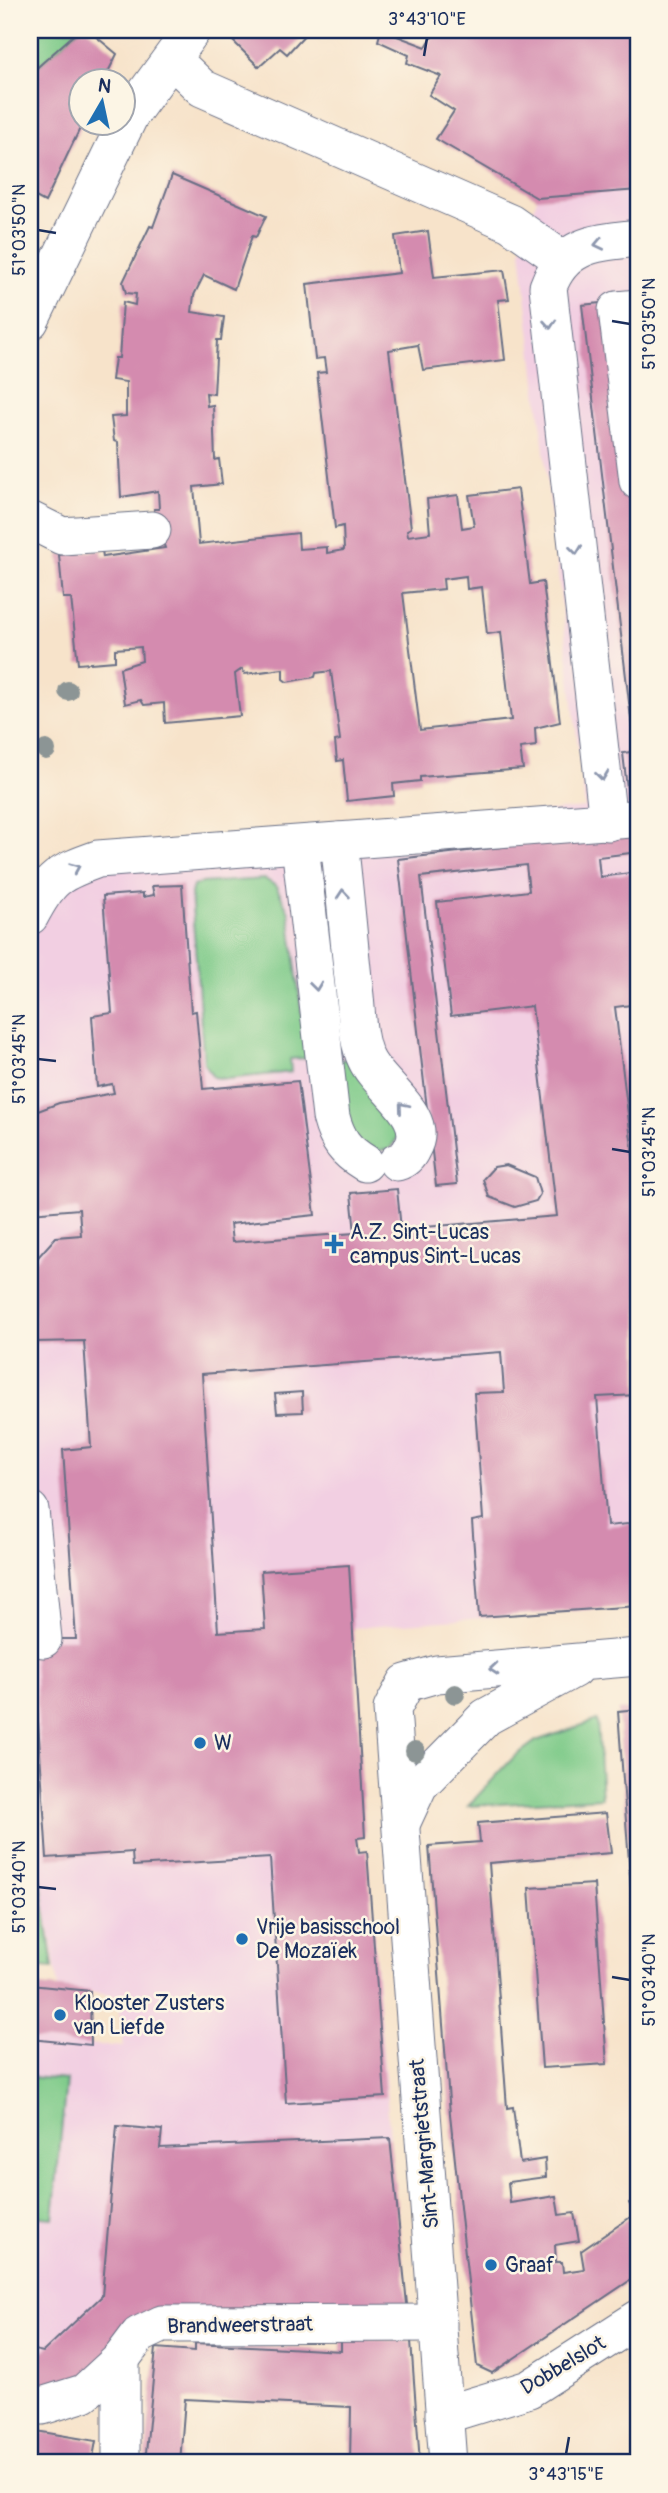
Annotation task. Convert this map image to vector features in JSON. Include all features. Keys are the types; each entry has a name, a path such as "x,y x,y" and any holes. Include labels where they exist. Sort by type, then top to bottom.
{"street":[{"path":"30,321 130,116 182,44 202,88 509,223 563,260"},
{"path":"30,916 46,886 69,869 98,859 619,820 551,329 548,287 554,271 577,250 598,243 638,239"},
{"path":"638,308 617,310 638,481"},
{"path":"30,520 62,536 152,530"},
{"path":"300,845 331,1117 336,1137 350,1154 381,1162 403,1160 414,1146 417,1127 408,1111 379,1080 363,1054 342,889 339,841"},
{"path":"30,1510 43,1639"},
{"name":"Sint-Margrietstraat","path":"448,2463 393,1709 406,1683 437,1674 638,1657"},
{"path":"400,1825 419,1785 486,1717 587,1662"},
{"name":"Dobbelslot","path":"444,2415 528,2389 638,2319"},
{"name":"Brandweerstraat","path":"30,2404 41,2406 84,2393 121,2360 145,2329 162,2324 438,2323"},
{"path":"121,2360 121,2463"}],"shaded area":[{"name":"A.Z. Sint-Lucas campus Sint-Lucas","path":"638,190 638,1606 353,1628 365,1837 357,1838 359,1851 367,1851 390,2138 408,2314 180,2312 30,2389 30,2039 124,2047 117,1996 58,1988 30,1803 30,882 34,875 61,855 585,808 521,251 537,198"}],"green space":[{"path":"30,30 79,30 30,74"},
{"path":"265,879 276,886 289,912 307,1058 290,1059 291,1072 227,1079 213,1077 204,1063 191,893 193,886 201,883"},
{"path":"354,1058 401,1127 400,1134 389,1150 358,1151 332,1061"},
{"path":"597,1720 602,1798 468,1806 514,1757 536,1741"},
{"path":"30,1803 53,1968 30,1966"},
{"path":"30,2077 66,2080 53,2218 30,2216"}],"building":[{"path":"79,30 88,30 117,54 111,66 66,66 66,136 76,136 45,202 30,194 30,133 34,124 30,122 30,74"},
{"path":"222,30 309,30 287,54 280,48 259,67"},
{"path":"381,30 426,47 436,30 638,30 638,190 537,198 436,139 454,111 429,95 441,76 407,63 409,55 378,41"},
{"path":"172,175 266,216 256,237 252,236 234,289 204,275 194,295 192,312 224,317 221,340 217,340 214,394 206,393 207,406 213,405 215,460 219,459 222,484 194,487 199,544 298,533 299,549 327,547 327,553 344,550 343,526 335,528 317,373 326,372 324,358 315,359 307,284 399,273 395,236 428,231 434,277 504,270 509,299 498,300 505,360 423,370 418,345 389,350 411,528 407,530 408,536 430,533 427,499 458,495 462,528 474,526 469,495 518,489 530,584 543,582 560,722 535,728 536,746 520,748 523,769 420,777 420,781 393,784 394,796 347,801 343,760 337,761 335,741 340,740 331,671 287,682 283,679 283,669 245,674 242,669 235,674 240,716 165,723 164,703 144,705 141,700 125,704 120,668 142,661 141,647 115,649 115,661 78,664 71,598 63,598 59,555 102,550 103,557 165,548 164,545 159,546 154,509 159,509 158,491 121,497 118,442 114,441 111,417 126,416 126,382 112,380 115,358 119,358 123,302 135,305 136,294 126,293 123,282 150,226 153,227","holes":["466,576 467,589 482,587 487,634 501,632 511,720 420,730 403,593 444,589 443,579"]},
{"path":"638,299 638,735 633,736 582,305"},
{"path":"638,751 638,852 598,857 600,877 638,872 638,1004 615,1007 638,1198 638,1395 597,1397 607,1526 638,1523 638,1606 479,1617 472,1521 483,1519 474,1393 504,1392 501,1352 202,1374 218,1632 265,1629 261,1571 349,1565 365,1837 357,1838 359,1852 367,1851 385,2097 286,2103 270,1858 133,1866 132,1852 47,1858 33,1645 43,1639 76,1639 63,1450 91,1447 84,1341 34,1342 30,1266 56,1237 81,1235 79,1209 30,1213 30,1114 59,1103 114,1093 112,1084 97,1087 92,1016 112,1013 103,896 143,893 143,897 154,895 152,886 182,885 191,1012 196,1011 203,1089 298,1081 315,1215 230,1224 232,1242 355,1233 351,1193 397,1189 401,1229 557,1216 532,1006 451,1016 437,902 529,891 526,865 421,877 457,1184 436,1186 398,859 632,832 623,753"},
{"path":"506,1165 535,1177 540,1194 536,1201 515,1207 489,1197 483,1179 494,1167"},
{"path":"302,1392 303,1412 277,1413 275,1394"},
{"path":"638,1709 638,1958 636,1958 618,1711"},
{"path":"606,1813 611,1853 489,1863 507,2108 513,2107 520,2163 545,2159 546,2177 508,2182 510,2203 556,2196 559,2215 574,2213 579,2241 555,2245 556,2262 562,2262 563,2272 584,2269 581,2251 635,2214 629,2203 638,2197 638,2275 492,2373 477,2366 450,2114 429,1846 480,1842 478,1823"},
{"path":"594,1884 607,2064 542,2068 529,1888"},
{"name":"Klooster Zusters van Liefde","path":"30,1985 90,1991 91,2045 30,2039"},
{"path":"117,2126 162,2130 160,2148 390,2138 408,2314 180,2312 75,2383 30,2389 30,2349 43,2352 102,2296"},
{"path":"341,2338 411,2341 420,2463 350,2463 351,2407 185,2399 180,2463 145,2463 156,2348 195,2351 195,2343 341,2351"},
{"path":"30,2430 96,2441 92,2463 30,2463"}],"place":[{"name":"A.Z. Sint-Lucas campus Sint-Lucas","path":"334,1244"},
{"name":"W","path":"200,1743"},
{"name":"Vrije basisschool De Mozaïek","path":"242,1939"},
{"name":"Klooster Zusters van Liefde","path":"60,2015"},
{"name":"Graaf","path":"491,2265"}]}
